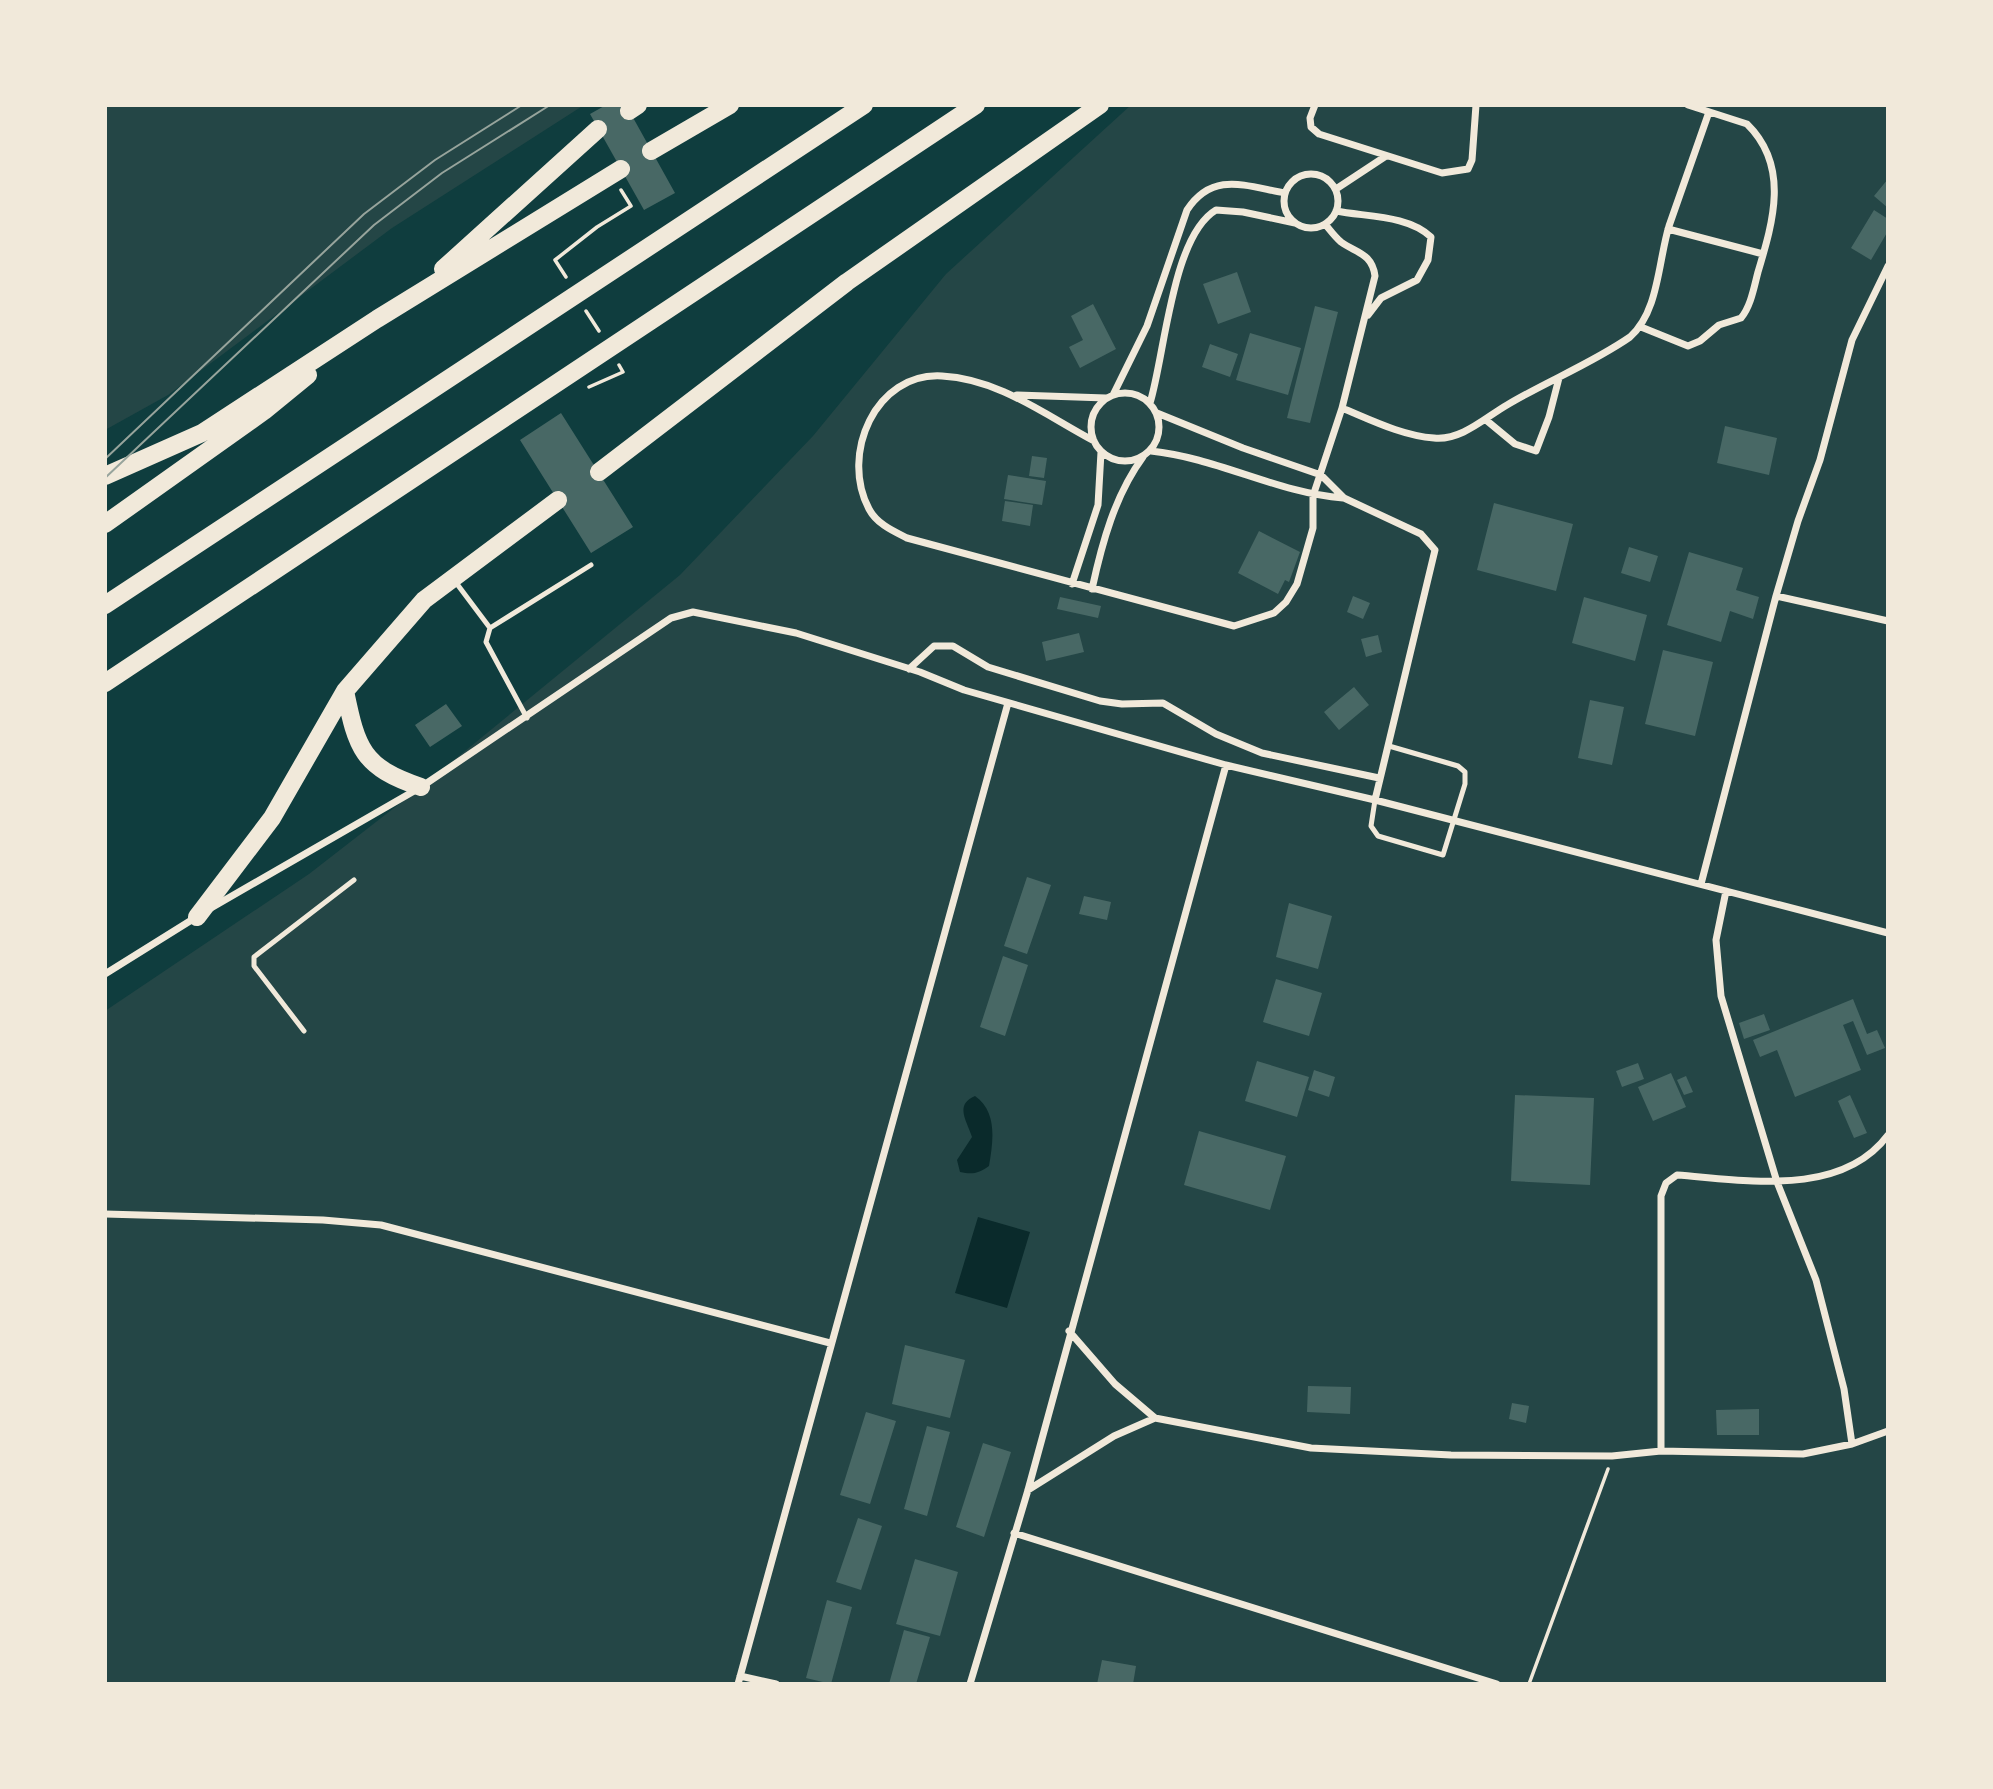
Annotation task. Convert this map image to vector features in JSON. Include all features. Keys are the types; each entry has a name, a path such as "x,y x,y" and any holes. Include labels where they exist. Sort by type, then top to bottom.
{"highway":[{"path":"651,151 730,105"},
{"path":"105,604 864,105"},
{"path":"105,683 976,105"},
{"path":"599,472 847,282 1100,105"},
{"path":"406,301 598,129"},
{"path":"105,476 202,433 377,319 621,169"},
{"path":"105,524 264,411 377,319"},
{"path":"197,917 272,818 345,691 424,600 558,500"},
{"path":"345,691 354,732 367,757 387,776 421,788"}],"street":[{"path":"1315,105 1310,118 1311,127 1319,134 1442,173 1468,169 1472,160 1476,105"},
{"path":"1641,327 1688,346 1700,341 1719,325 1741,318 1774,218 1777,193 1764,146 1747,124 1688,105"},
{"path":"1342,408 1388,426 1434,438 1454,435 1611,350 1641,327 1658,277 1668,229 1709,112"},
{"path":"1336,189 1387,156"},
{"path":"1150,403 1158,375 1167,319 1197,226 1216,210 1243,212 1310,228 1325,224 1336,211 1336,189 1323,176 1304,174 1296,178 1285,193 1286,209 1295,223"},
{"path":"1013,395 1110,397 1133,393 1150,403 1157,413 1159,433 1151,451 1143,457 1126,462 1101,452 1094,441 1092,417 1110,397 1147,326 1186,210 1196,196 1221,184 1285,193"},
{"path":"1336,211 1408,223 1422,228 1432,237 1428,260 1417,281 1381,298 1364,320"},
{"path":"1094,441 1013,395 967,380 939,375 893,387 877,405 866,428 859,464 861,487 869,511 882,525 907,538 1072,584 1234,626 1264,617 1286,602 1297,584 1313,528 1313,496 1342,408 1375,276 1374,267 1361,251 1342,242 1325,224"},
{"path":"1668,229 1763,254"},
{"path":"1701,884 1797,521 1820,460 1852,340 1888,266"},
{"path":"1486,419 1515,444 1536,451 1549,417 1559,378"},
{"path":"1157,413 1243,448 1321,475 1344,498 1421,534 1435,550 1375,800"},
{"path":"1151,451 1208,460 1313,496 1344,498"},
{"path":"1072,584 1098,505 1101,452"},
{"path":"1092,589 1115,509 1143,457"},
{"path":"1776,596 1888,621"},
{"path":"105,974 197,917 421,788 671,618 693,612 796,633 1008,703 1226,765 1375,800 1888,933"},
{"path":"909,669 934,646 953,646 976,662 1018,678 1122,705 1163,703 1216,734 1262,753 1379,778"},
{"path":"776,1684 739,1680 830,1343 960,886 1008,703"},
{"path":"970,1684 1028,1490 1069,1331 1226,765"},
{"path":"1726,891 1716,940 1721,996 1777,1182 1816,1280 1843,1389 1852,1444"},
{"path":"1661,1451 1661,1195 1667,1183 1677,1175 1777,1182 1836,1173 1862,1160 1879,1147 1888,1135"},
{"path":"105,1214 323,1220 381,1225 830,1343"},
{"path":"1069,1331 1115,1384 1155,1418 1311,1448 1451,1455 1612,1456 1661,1451 1803,1454 1852,1444 1888,1431"},
{"path":"1028,1490 1114,1436 1155,1418"},
{"path":"1014,1533 1497,1684"}],"lane":[{"path":"527,718 486,642 490,628 591,565"},
{"path":"453,578 490,628"},
{"path":"1375,800 1371,826 1378,835 1443,855 1465,784 1465,772 1458,766 1389,746"},
{"path":"304,1031 254,967 254,957 354,880"}],"path":[{"path":"569,282 555,260 597,227 631,206"},
{"path":"583,304 603,338"},
{"path":"616,360 623,372"},
{"path":"1529,1684 1612,1456"}],"shaded area":[{"path":"105,105 584,105 392,228 168,395 105,430"},
{"path":"1131,105 1888,105 1888,1684 105,1684 105,1011 309,874 421,787 680,575 813,436 946,274"},
{"path":"975,1096 991,1119 989,1166 976,1173 965,1173 960,1172 957,1160 972,1137 964,1109 965,1104"},
{"path":"978,1217 1030,1232 1007,1308 955,1293"}],"building":[{"path":"606,105 626,105 675,193 644,210 590,114"},
{"path":"1888,179 1888,208 1874,196"},
{"path":"1874,210 1888,219 1888,231 1871,260 1851,248"},
{"path":"1237,272 1251,312 1218,324 1203,284"},
{"path":"1093,304 1116,349 1080,368 1069,347 1083,340 1071,316"},
{"path":"1315,306 1338,312 1310,423 1287,418"},
{"path":"1250,333 1301,348 1288,395 1236,380"},
{"path":"1210,344 1238,354 1230,377 1202,367"},
{"path":"561,413 633,527 591,553 520,440"},
{"path":"1725,426 1777,438 1769,475 1717,463"},
{"path":"1032,456 1047,458 1044,478 1029,476"},
{"path":"1008,475 1046,481 1042,505 1004,499"},
{"path":"1005,501 1033,505 1030,526 1002,521"},
{"path":"1494,503 1573,524 1556,591 1477,570"},
{"path":"1259,531 1300,552 1289,582 1285,580 1278,594 1238,573"},
{"path":"1629,547 1658,556 1650,582 1621,573"},
{"path":"1689,552 1743,568 1736,590 1759,597 1753,619 1730,611 1721,642 1667,625"},
{"path":"1353,596 1370,603 1363,619 1347,612"},
{"path":"1060,597 1101,606 1098,618 1057,609"},
{"path":"1584,597 1647,615 1635,661 1572,643"},
{"path":"1079,633 1084,652 1046,661 1042,642"},
{"path":"1378,635 1382,652 1366,657 1361,639"},
{"path":"1663,650 1713,662 1695,736 1645,724"},
{"path":"1354,687 1369,705 1339,730 1324,712"},
{"path":"1590,700 1624,707 1612,765 1578,758"},
{"path":"446,704 462,726 430,747 415,725"},
{"path":"1027,877 1051,885 1027,954 1004,946"},
{"path":"1084,896 1111,902 1107,920 1079,914"},
{"path":"1289,903 1332,916 1318,969 1276,957"},
{"path":"1003,956 1028,965 1005,1036 980,1027"},
{"path":"1276,979 1322,993 1309,1036 1263,1022"},
{"path":"1853,999 1867,1034 1877,1030 1885,1048 1867,1055 1853,1021 1843,1025 1861,1070 1795,1097 1777,1050 1760,1057 1753,1040"},
{"path":"1764,1014 1770,1030 1744,1039 1739,1023"},
{"path":"1257,1061 1309,1077 1297,1117 1245,1101"},
{"path":"1638,1063 1644,1079 1622,1087 1616,1071"},
{"path":"1314,1070 1335,1077 1329,1097 1308,1090"},
{"path":"1671,1073 1686,1107 1653,1121 1638,1087"},
{"path":"1686,1076 1693,1092 1684,1095 1677,1080"},
{"path":"1515,1095 1594,1098 1590,1185 1511,1181"},
{"path":"1850,1095 1867,1133 1854,1138 1838,1101"},
{"path":"1199,1131 1286,1156 1270,1210 1184,1185"},
{"path":"905,1345 965,1360 950,1418 892,1404"},
{"path":"1308,1386 1351,1387 1350,1414 1307,1412"},
{"path":"1512,1403 1529,1406 1526,1423 1509,1419"},
{"path":"1759,1409 1759,1435 1717,1435 1716,1410"},
{"path":"866,1412 896,1421 870,1504 840,1495"},
{"path":"927,1426 950,1432 927,1516 904,1509"},
{"path":"983,1443 1011,1452 984,1537 956,1527"},
{"path":"858,1518 882,1526 861,1590 836,1582"},
{"path":"915,1559 958,1572 940,1636 896,1624"},
{"path":"827,1600 852,1607 831,1684 806,1678"},
{"path":"904,1630 930,1637 916,1684 889,1684"},
{"path":"1102,1660 1136,1666 1133,1684 1097,1684"}],"tram line":[{"path":"105,459 364,214 435,160 522,105"},
{"path":"105,478 374,225 442,173 550,105"}]}
